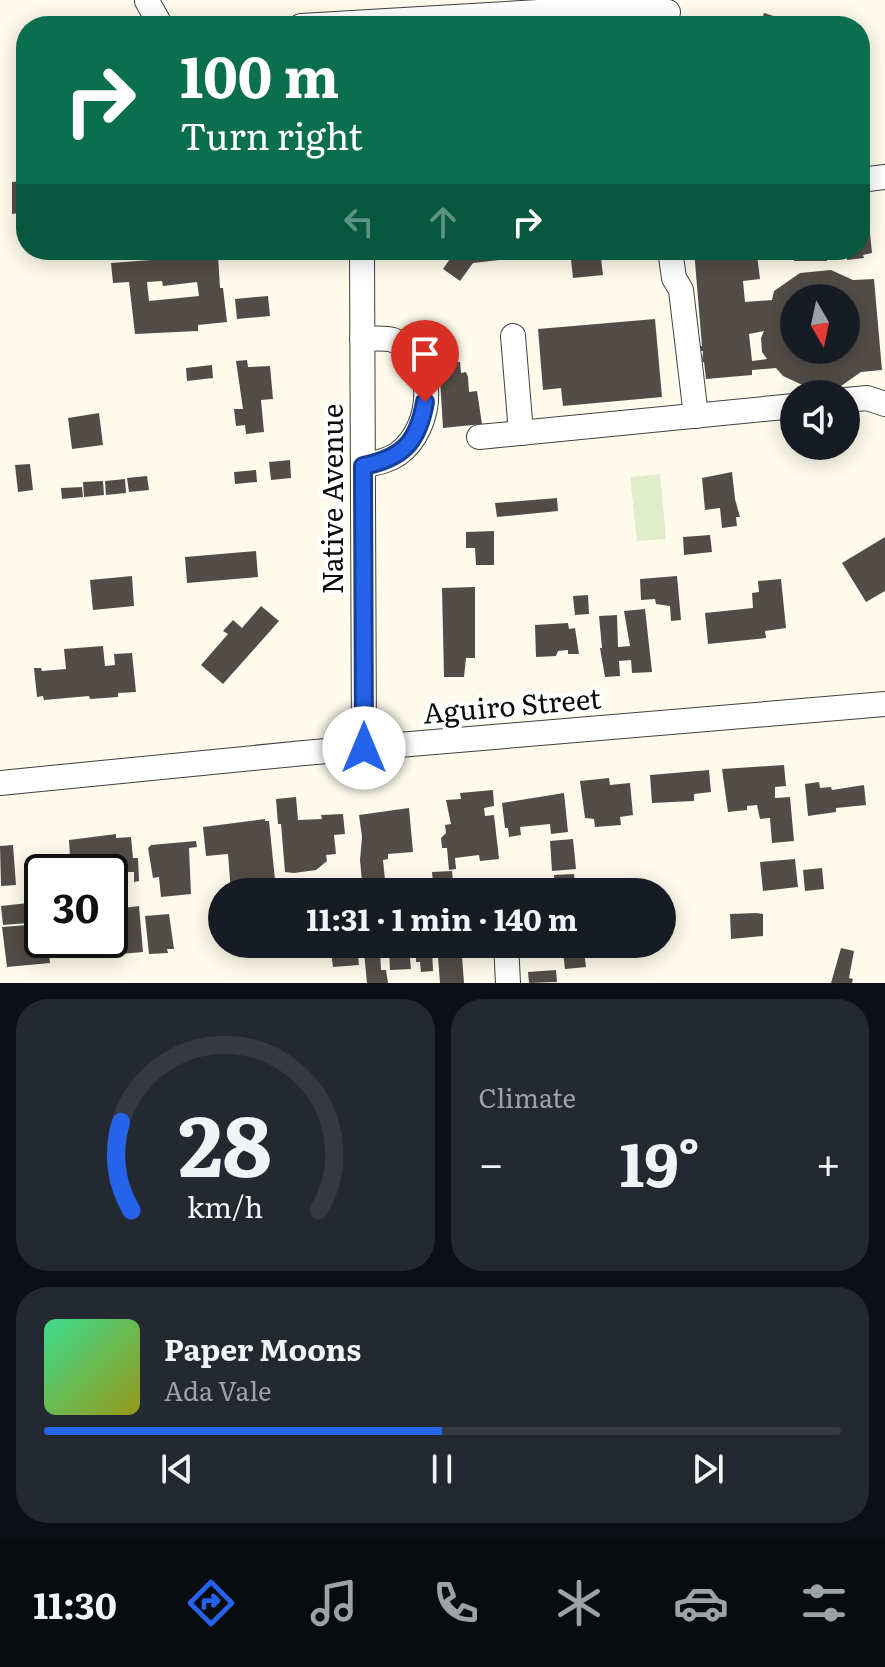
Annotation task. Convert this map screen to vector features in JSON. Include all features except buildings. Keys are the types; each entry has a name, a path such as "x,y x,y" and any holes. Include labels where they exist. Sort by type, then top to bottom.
{"street":[{"path":"360,16 664,8"},
{"name":"Native Avenue","path":"362,260 364,748"},
{"path":"671,260 674,278 681,290 696,416"},
{"path":"513,336 521,433"},
{"path":"362,339 391,339 411,351 420,361 425,402 421,424 413,440 388,460 363,466"},
{"path":"860,399 885,404"},
{"path":"479,437 780,407"},
{"name":"Aguiro Street","path":"0,783 364,748 885,704"},
{"path":"507,958 508,983"}],"green space":[{"path":"660,474 666,539 637,541 630,477"}],"route":[{"path":"364,748 363,466 388,460 413,440 421,424 425,402"}]}
